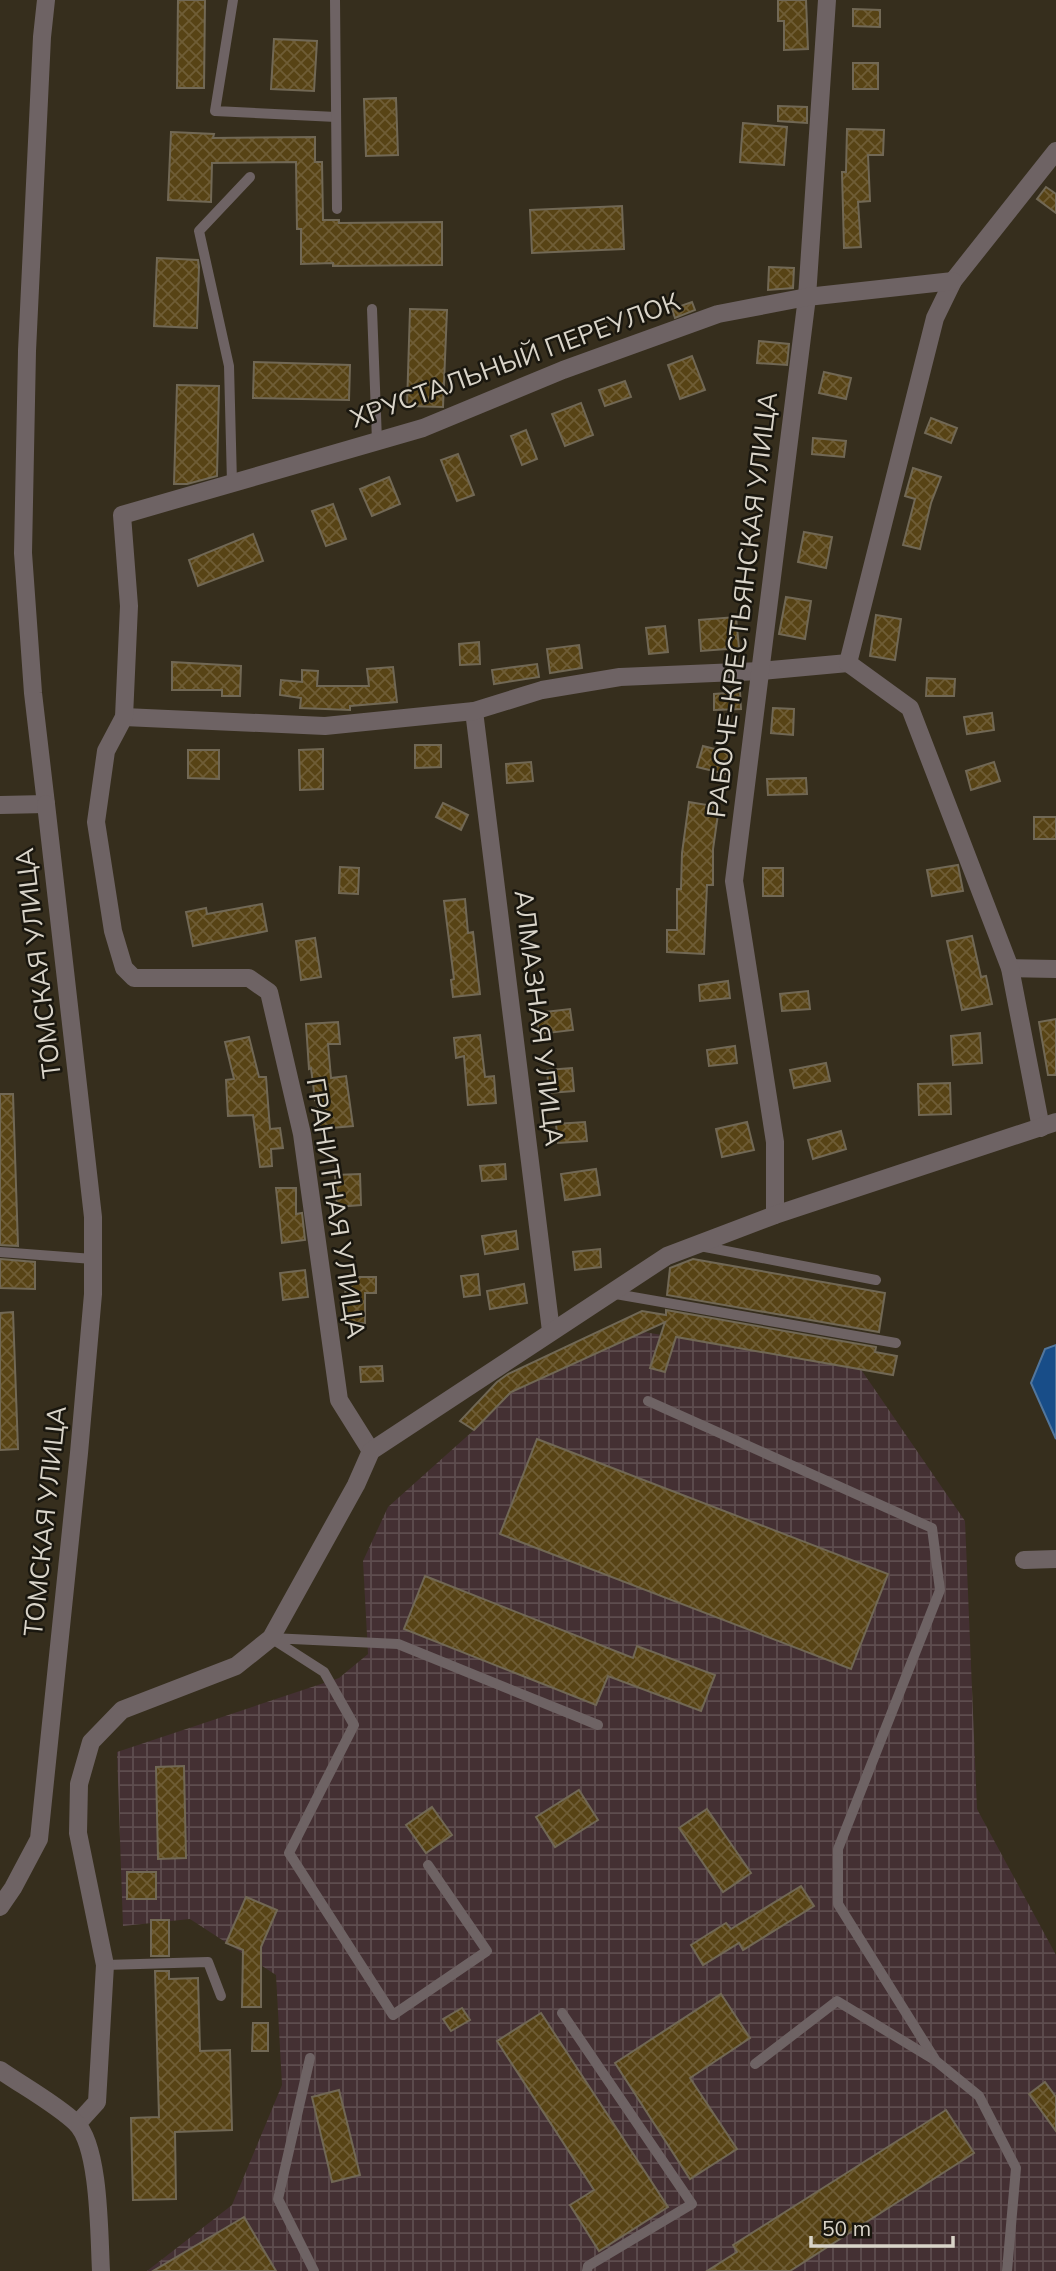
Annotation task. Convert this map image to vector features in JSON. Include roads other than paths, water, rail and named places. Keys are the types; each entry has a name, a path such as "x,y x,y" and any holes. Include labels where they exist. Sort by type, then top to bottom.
{"street":[{"name":"ТОМСКАЯ УЛИЦА","path":"0,1907 38,1839 91,1335 93,1259 93,1217 32,680 23,553 27,337 46,0"},
{"name":"РАБОЧЕ-КРЕСТЬЯНСКАЯ УЛИЦА","path":"775,1215 775,1142 734,881 807,297 827,0"},
{"path":"848,663 935,318 953,281 1056,151"},
{"name":"ХРУСТАЛЬНЫЙ ПЕРЕУЛОК","path":"122,515 423,428 563,370 718,314 807,297 953,281"},
{"name":"ГРАНИТНАЯ УЛИЦА","path":"122,515 130,606 124,717 106,751 96,822 113,931 124,968 134,978 249,978 268,992 302,1134 339,1400 371,1451"},
{"path":"77,2124 97,2102 105,1965 78,1833 79,1784 91,1742 121,1710 236,1666 271,1637 356,1485 371,1451 667,1256 775,1215 1048,1125 1010,968 910,708 848,663 761,671 620,677 542,690 474,711 325,726 124,717"},
{"name":"АЛМАЗНАЯ УЛИЦА","path":"474,711 551,1331"},
{"path":"0,805 46,804"},
{"path":"1010,968 1056,970"},
{"path":"1024,1560 1056,1559"},
{"path":"0,2070 77,2124 87,2140 97,2195 101,2271"}],"lane":[{"path":"233,0 215,111 336,117"},
{"path":"335,0 337,209"},
{"path":"232,483 229,366 199,230 250,177"},
{"path":"372,309 377,441"},
{"path":"696,1245 876,1280"},
{"path":"0,1252 93,1259"},
{"path":"609,1293 896,1343"},
{"path":"648,1401 932,1528 940,1590 838,1849 838,1904 936,2061"},
{"path":"271,1637 398,1644 598,1725"},
{"path":"271,1637 324,1672 354,1725 289,1853 393,2015 487,1951 428,1865"},
{"path":"105,1965 208,1962 221,1996"},
{"path":"755,2064 837,2001 936,2061 979,2096 1016,2168 1007,2271"},
{"path":"562,2012 692,2204 588,2266 587,2271"},
{"path":"310,2058 278,2199 314,2271"}],"water":[{"path":"1056,1345 1056,1439 1031,1383 1045,1349"}]}
